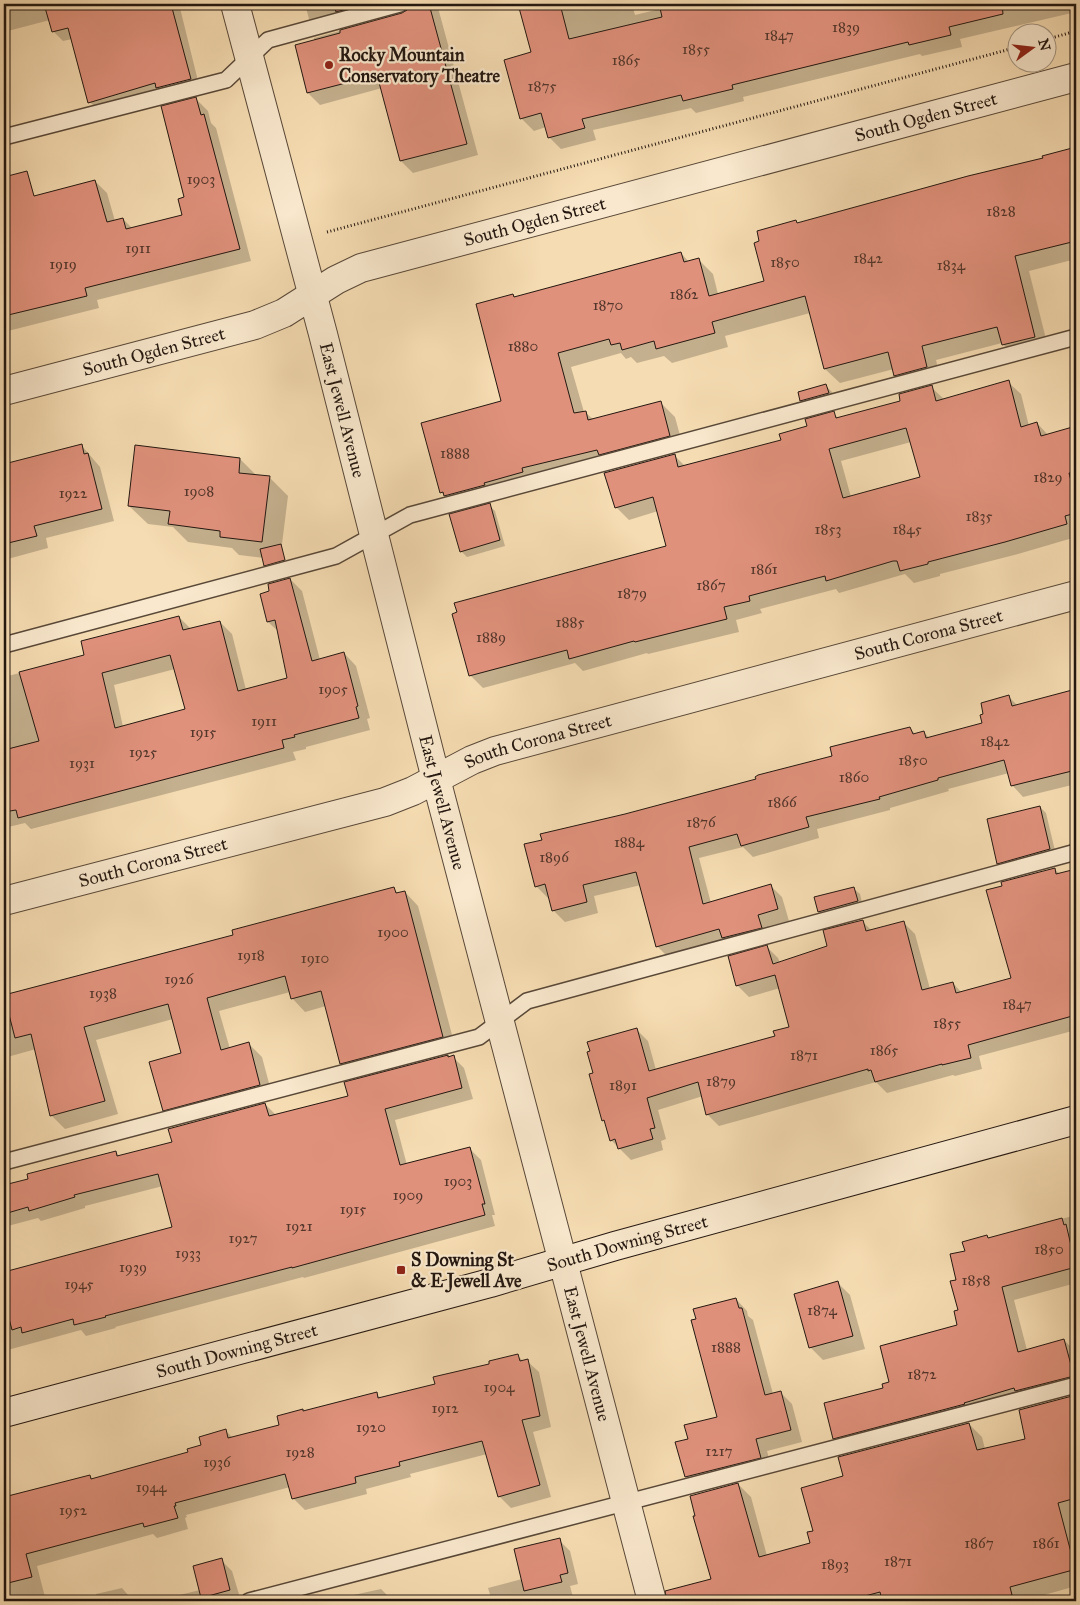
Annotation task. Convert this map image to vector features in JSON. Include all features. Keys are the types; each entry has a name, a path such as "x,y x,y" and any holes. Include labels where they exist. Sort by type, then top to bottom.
{"street":[{"name":"East Jewell Avenue","path":"235,4 652,1601"},
{"name":"South Ogden Street","path":"4,391 255,325 284,313 336,280 362,268 1076,78"},
{"name":"South Corona Street","path":"4,902 385,802 413,791 472,760 495,751 1076,595"},
{"name":"South Downing Street","path":"4,1413 490,1283 615,1246 1076,1120"}],"lane":[{"path":"4,138 226,80 268,40 400,4"},
{"path":"4,645 336,556 410,515 1076,337"},
{"path":"4,1162 478,1037 527,1001 1076,852"},
{"path":"249,1601 1076,1385"}],"path":[{"path":"1058,36 1076,32"},
{"path":"320,234 1008,50"}],"building":[{"path":"44,4 171,4 191,79 156,88 155,83 88,103 68,28 52,32"},
{"path":"334,4 365,4 336,12"},
{"path":"409,4 429,4 467,144 400,161 377,75 307,93 295,45 402,13 407,10"},
{"path":"518,4 560,4 569,39 662,17 660,8 675,4 1002,4 1003,14 949,27 951,35 909,45 908,42 732,85 733,89 683,101 681,95 582,119 585,128 548,138 541,113 520,119 504,60 531,52"},
{"path":"196,97 201,115 204,114 240,249 85,288 87,296 4,316 4,177 27,171 34,196 95,180 107,222 123,218 126,229 182,215 178,199 184,197 161,106"},
{"path":"1076,147 1076,241 1015,256 1035,337 1002,345 997,327 922,346 927,367 894,376 888,352 824,369 805,296 712,322 715,333 656,349 654,341 622,350 620,343 611,345 609,339 558,353 574,413 586,411 588,420 661,401 670,436 599,455 597,450 522,468 523,472 484,483 485,485 444,496 443,492 440,493 421,423 501,401 476,304 513,294 514,297 681,252 684,262 699,258 709,296 764,281 754,243 759,241 757,231 796,220 797,223 968,176 1043,158 1042,156"},
{"path":"1009,380 1021,427 1037,422 1041,436 1076,426 1076,472 1069,473 1076,500 1076,513 1065,516 1067,524 900,571 897,561 893,561 826,581 825,576 749,596 750,601 724,607 727,619 569,659 567,650 469,676 452,614 457,612 454,603 666,546 653,497 615,508 604,473 675,454 678,467 781,440 779,434 807,426 805,419 834,411 836,418 900,401 899,394 932,385 936,401","holes":["906,428 920,477 843,498 829,449"]},
{"path":"826,384 829,393 800,401 798,392"},
{"path":"82,444 84,454 88,453 102,509 34,526 37,536 4,544 4,464"},
{"path":"135,445 240,458 239,473 270,476 262,542 220,537 220,531 168,524 170,511 128,506"},
{"path":"490,503 500,540 460,552 449,514"},
{"path":"281,544 285,560 264,566 260,549"},
{"path":"290,578 312,661 344,652 358,706 356,707 359,718 294,735 295,737 282,740 284,748 18,818 16,810 4,812 4,750 39,741 19,672 84,655 81,641 179,616 183,630 220,621 238,691 287,678 275,620 267,622 260,594 269,591 268,584","holes":["170,655 185,709 115,728 102,673"]},
{"path":"1076,689 1076,770 1011,786 1004,760 938,778 938,780 879,797 880,799 806,817 809,827 741,846 737,834 689,847 703,904 771,884 778,909 758,915 762,928 722,938 719,929 656,947 636,872 583,885 587,902 552,911 545,884 535,887 524,844 542,840 540,834 625,814 756,779 755,777 758,775 832,756 830,747 910,727 913,734 924,731 926,738 982,723 980,715 983,714 981,703 1009,695 1012,706"},
{"path":"1040,806 1050,849 997,864 987,819"},
{"path":"1055,868 1056,874 1076,869 1076,1015 968,1045 971,1058 875,1082 871,1070 868,1071 868,1069 706,1115 698,1082 647,1098 655,1128 650,1129 653,1139 618,1149 615,1139 610,1141 604,1120 602,1121 589,1074 593,1073 587,1052 590,1051 587,1042 637,1028 649,1071 775,1036 773,1031 789,1027 775,975 736,986 728,956 767,945 773,964 827,946 823,930 863,920 866,931 904,921 922,990 953,982 956,993 1011,978 986,890 1002,886 1001,882"},
{"path":"394,887 396,893 405,891 443,1037 340,1064 321,991 291,999 285,976 207,998 221,1050 249,1042 260,1085 163,1111 149,1062 181,1053 168,1004 84,1027 105,1101 50,1116 31,1034 15,1038 4,995 233,935 232,930"},
{"path":"854,887 858,901 818,912 814,897"},
{"path":"448,1055 448,1057 454,1055 462,1088 385,1109 400,1165 470,1147 485,1204 482,1204 485,1215 74,1325 73,1319 22,1333 21,1327 12,1330 4,1299 4,1272 172,1227 158,1174 74,1195 75,1197 29,1211 28,1207 4,1214 4,1185 28,1179 27,1174 116,1151 117,1156 172,1142 168,1129 265,1103 269,1116 348,1096 344,1082"},
{"path":"1062,1218 1064,1225 1066,1224 1076,1267 1002,1287 1018,1352 1064,1339 1074,1376 1015,1391 1014,1388 965,1404 833,1439 824,1403 883,1388 882,1384 889,1382 880,1346 957,1325 954,1311 958,1310 950,1281 956,1280 950,1254 965,1251 962,1242 987,1235 988,1238"},
{"path":"838,1281 853,1336 809,1348 794,1294"},
{"path":"736,1298 739,1308 742,1308 765,1395 781,1391 791,1430 756,1439 761,1458 685,1477 675,1442 688,1439 684,1425 717,1417 691,1320 696,1319 693,1309"},
{"path":"518,1354 520,1361 528,1359 540,1416 522,1420 540,1485 498,1497 482,1441 399,1462 400,1466 355,1477 356,1483 292,1499 285,1474 175,1503 176,1506 174,1506 178,1518 144,1527 143,1523 26,1554 32,1577 4,1584 4,1497 90,1475 91,1479 188,1452 187,1449 201,1445 199,1437 226,1429 228,1438 279,1425 277,1416 303,1409 303,1411 377,1392 378,1398 435,1384 433,1377 489,1364 489,1361"},
{"path":"1076,1395 1076,1498 1058,1503 1073,1560 1071,1561 1073,1570 1010,1587 1012,1595 987,1601 882,1601 880,1592 846,1601 667,1601 665,1591 711,1579 693,1516 695,1516 690,1496 738,1483 759,1557 810,1543 807,1532 813,1531 801,1488 843,1476 838,1457 969,1423 977,1450 1025,1439 1019,1410"},
{"path":"560,1538 568,1573 560,1575 562,1582 524,1591 514,1549"},
{"path":"222,1558 230,1590 201,1598 193,1566"}],"place":[{"name":"Rocky Mountain Conservatory Theatre","path":"329,65"},
{"name":"S Downing St & E Jewell Ave","path":"401,1270"}]}
